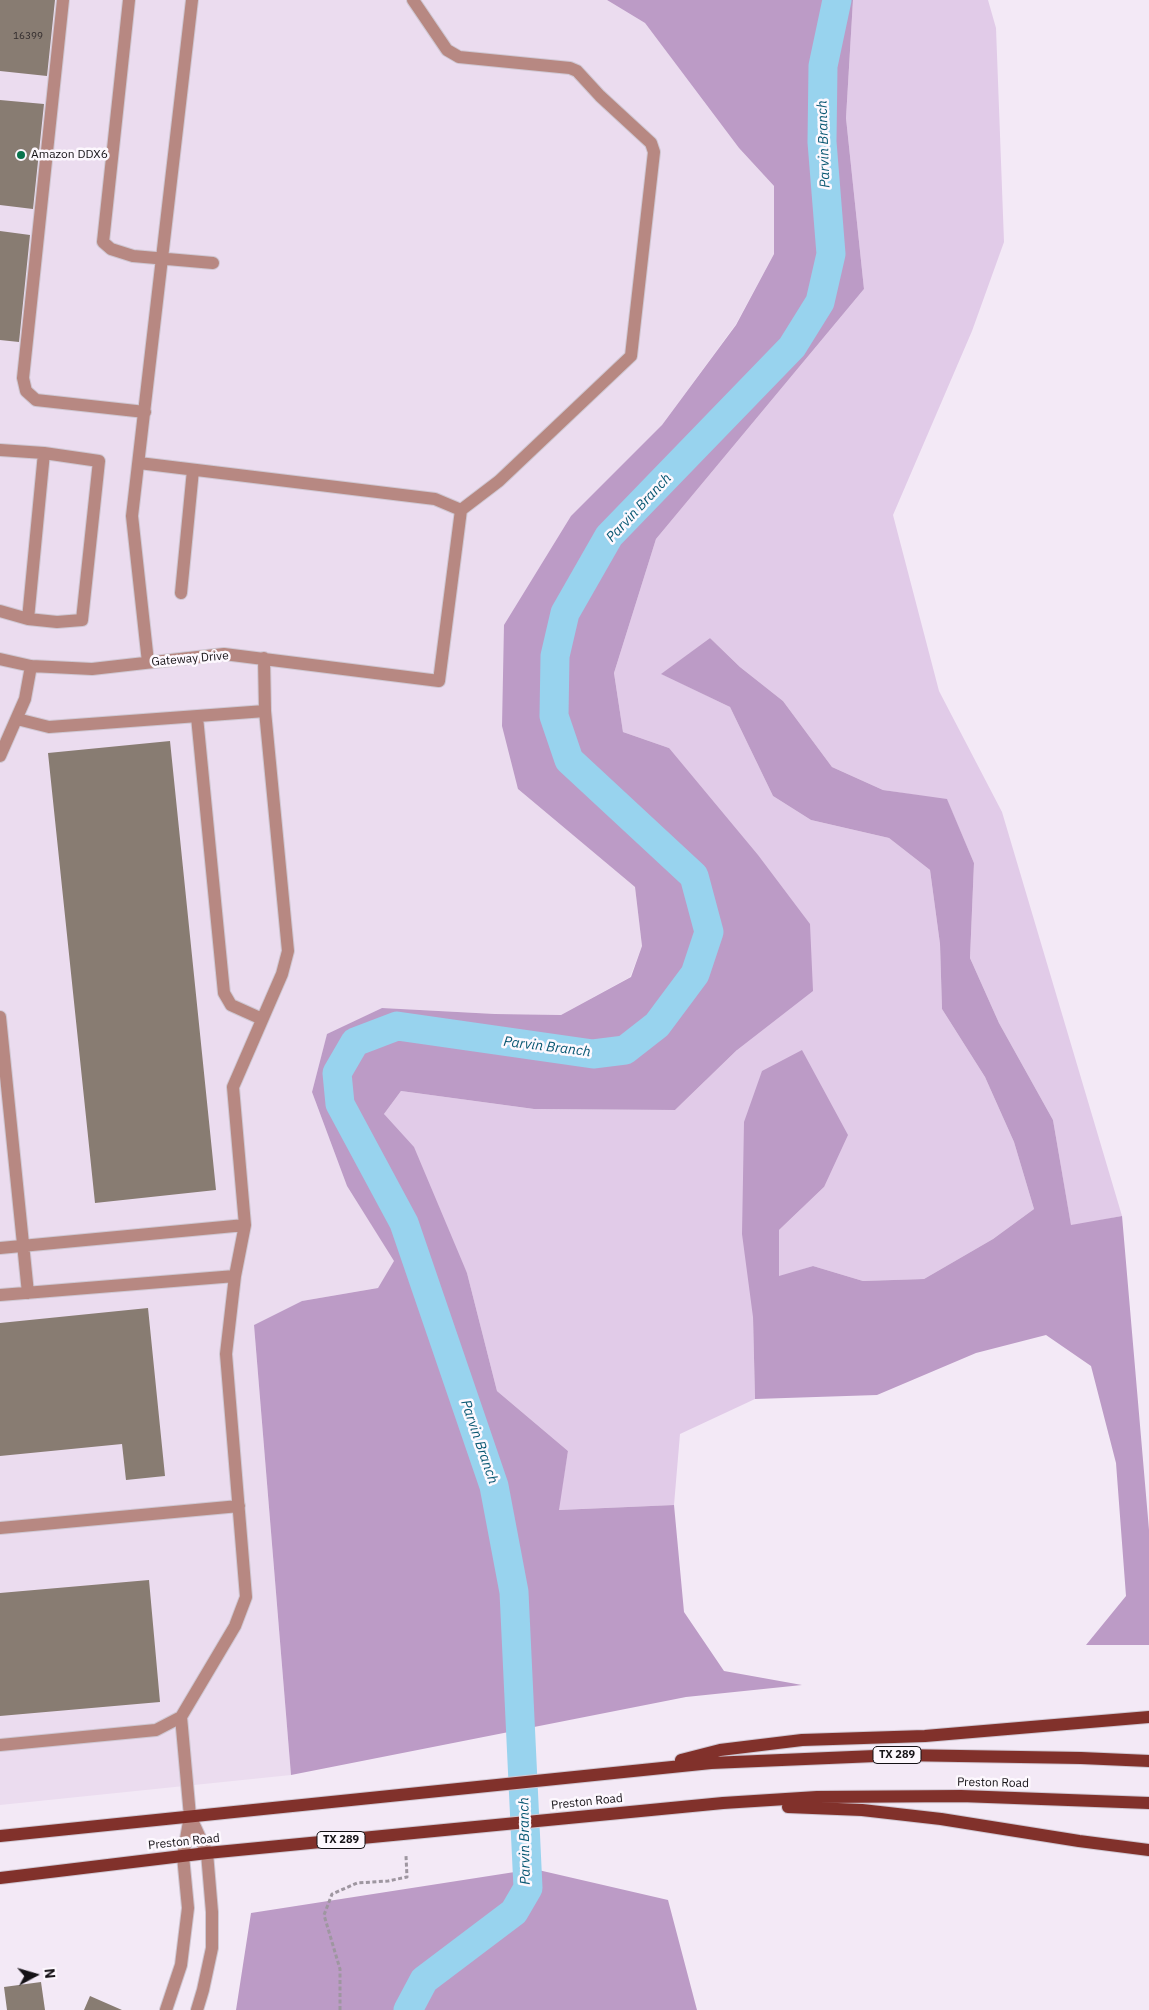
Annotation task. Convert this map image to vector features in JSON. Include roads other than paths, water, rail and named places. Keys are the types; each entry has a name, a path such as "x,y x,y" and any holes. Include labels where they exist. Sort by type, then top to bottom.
{"main road":[{"path":"645,1769 720,1750 764,1743 925,1736 1149,1718"},
{"name":"Preston Road","path":"0,1836 710,1763 899,1755 1081,1758 1149,1762"},
{"name":"Preston Road","path":"0,1878 207,1853 673,1807 874,1796 961,1796 1149,1803"},
{"path":"673,1807 807,1807 862,1810 941,1819 1149,1850"}],"street":[{"path":"63,0 22,378 26,391 36,400 145,412"},
{"path":"129,0 103,242 110,249 133,256 213,263"},
{"path":"148,662 132,516 192,0"},
{"path":"139,464 434,499 461,510 499,481 631,356 654,152 651,143 600,96 577,71 570,68 459,57 447,50 413,0"},
{"path":"0,450 44,453 99,461 82,620 57,622 28,619 0,611"},
{"path":"28,619 44,453"},
{"path":"181,593 193,470"},
{"name":"Gateway Drive","path":"0,659 31,666 92,669 224,654 439,681 461,510"},
{"path":"0,1745 156,1730 180,1717 235,1626 246,1597 226,1354 235,1276 245,1225 233,1087 282,974 288,951 265,711 264,658"},
{"path":"0,756 25,699 31,666"},
{"path":"17,719 49,727 265,711"},
{"path":"197,717 224,993 231,1005 262,1020"},
{"path":"0,1017 28,1293"},
{"path":"0,1248 245,1225"},
{"path":"0,1295 235,1276"},
{"path":"0,1528 239,1506"},
{"path":"166,2010 181,1965 188,1908 183,1856 190,1816 180,1717"},
{"path":"190,1816 207,1853 212,1912 212,1948 197,2010"}],"waterway":[{"name":"Parvin Branch","path":"408,2010 424,1980 514,1912 528,1888 514,1592 494,1486 404,1223 340,1104 337,1073 355,1042 397,1026 593,1054 625,1050 657,1025 695,974 709,932 694,876 569,760 554,716 555,656 565,613 609,536 792,347 820,302 831,254 822,142 823,66 837,0"}],"place":[{"name":"Amazon DDX6","path":"21,155"}]}
